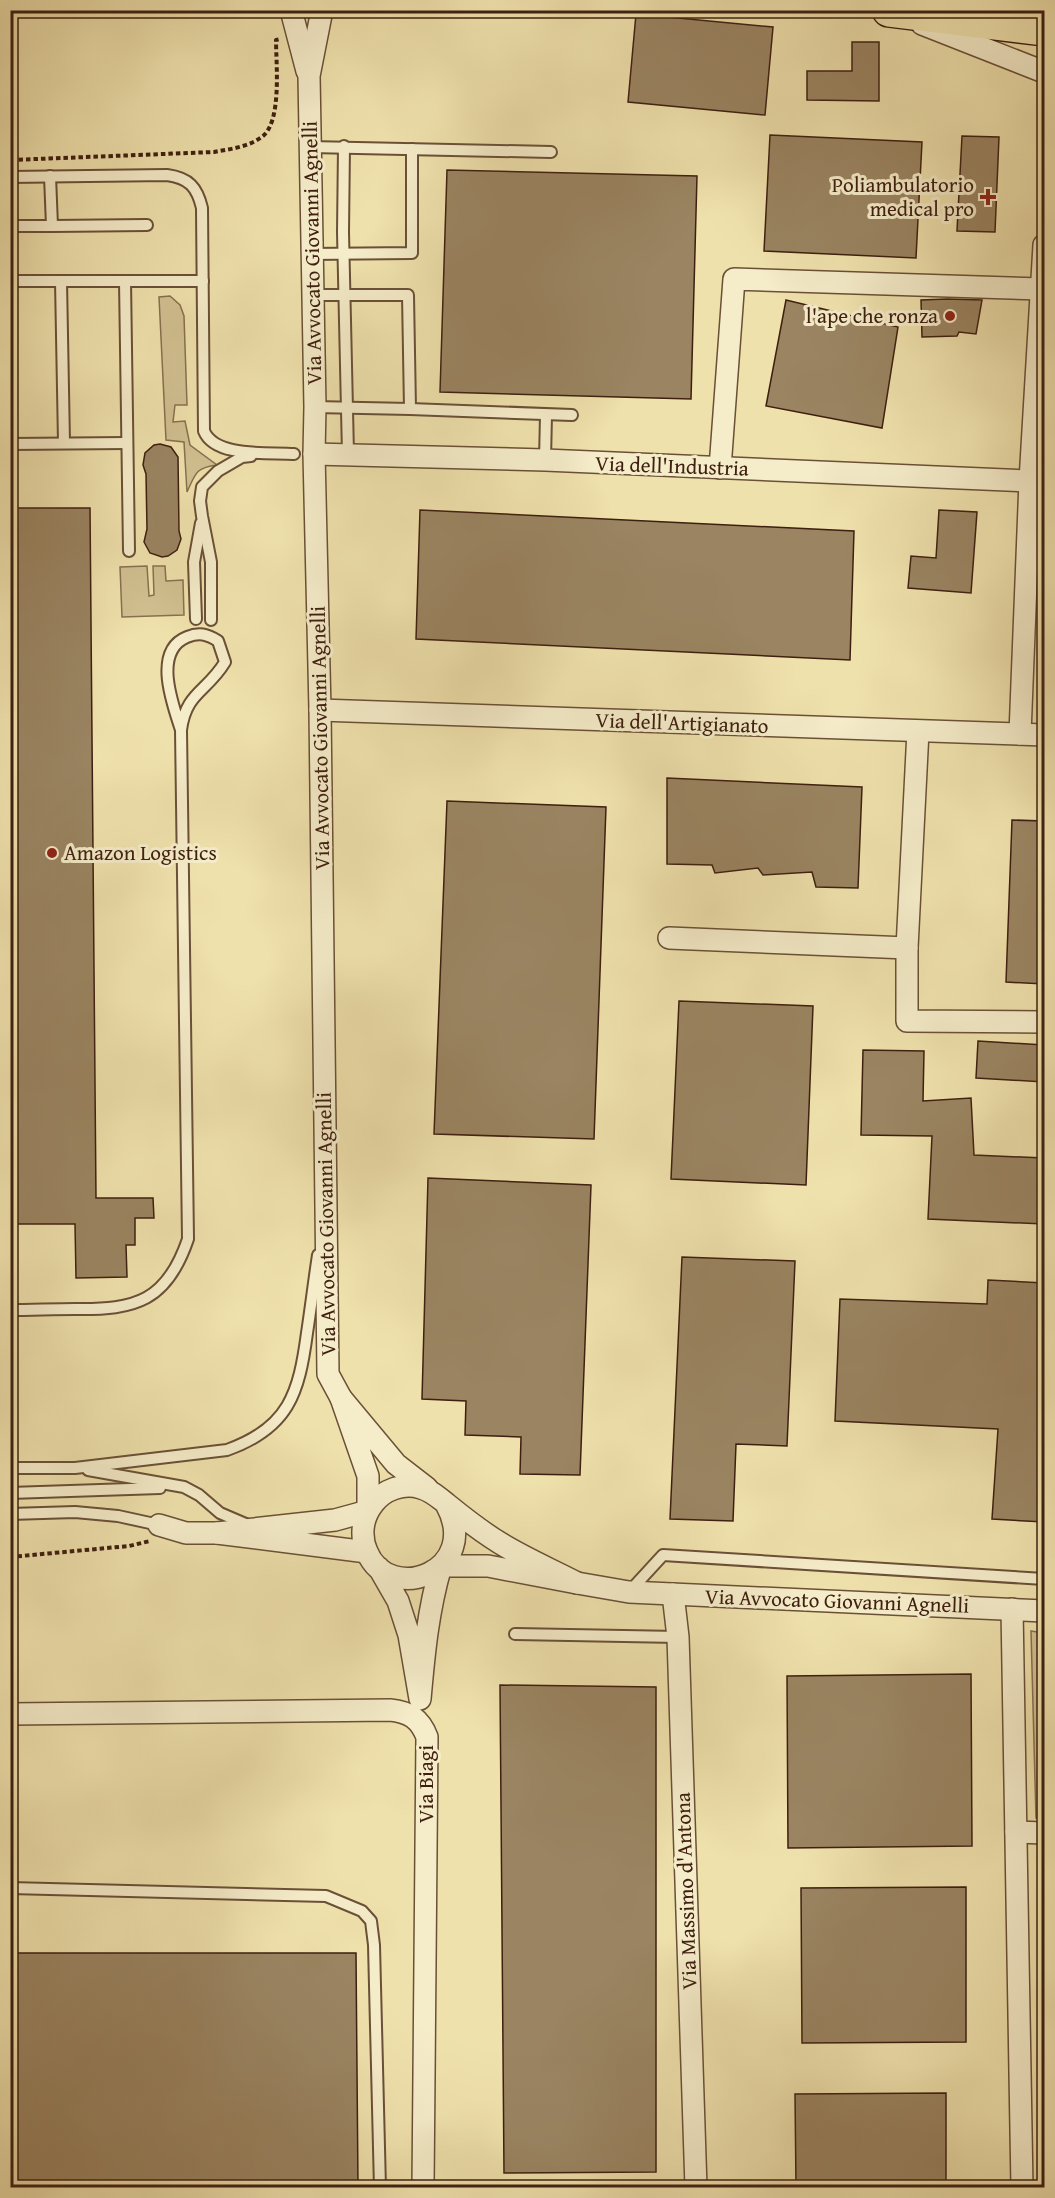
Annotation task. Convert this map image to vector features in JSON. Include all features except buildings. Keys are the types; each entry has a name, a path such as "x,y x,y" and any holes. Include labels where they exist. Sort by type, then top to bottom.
{"main road":[{"path":"889,10 1035,18"},
{"path":"988,10 1035,18"}],"street":[{"name":"Via Avvocato Giovanni Agnelli","path":"291,10 309,75"},
{"name":"Via Avvocato Giovanni Agnelli","path":"322,10 309,75 315,407 304,454 320,710 328,1374 341,1398"},
{"path":"889,10 1044,72"},
{"path":"1020,734 1030,481 1044,245"},
{"path":"720,468 734,279 1042,289"},
{"name":"Via dell'Industria","path":"304,454 545,460 1030,481"},
{"name":"Via dell'Artigianato","path":"320,710 1044,735"},
{"path":"918,731 907,948 906,1021 1044,1022"},
{"path":"669,938 907,948"},
{"path":"341,1398 396,1464 440,1499 499,1543 577,1583"},
{"path":"341,1398 368,1476 368,1511"},
{"path":"420,1697 426,1632 433,1592 441,1566 449,1556 455,1536 453,1516 440,1499 420,1487 405,1486 390,1490 377,1498 363,1524 363,1538 373,1560 398,1601 409,1635 420,1697 422,1725"},
{"path":"159,1525 186,1533 217,1533 335,1520 368,1511"},
{"path":"217,1533 373,1560 399,1578 421,1577 441,1566"},
{"name":"Via Avvocato Giovanni Agnelli","path":"441,1566 488,1566 628,1592 1044,1611"},
{"name":"Via Massimo d'Antona","path":"674,1594 678,1637 696,2187"},
{"path":"1012,1609 1022,2187"},
{"name":"Via Biagi","path":"10,1714 390,1710 408,1714 422,1725 427,1737 423,2187"},
{"path":"1016,1832 1044,1833"}],"lane":[{"path":"344,146 348,454"},
{"path":"310,147 550,152"},
{"path":"311,254 412,253 412,149"},
{"path":"10,177 167,175 176,176 195,188 202,208 204,431 206,436 210,442 228,450 304,454"},
{"path":"50,176 52,226"},
{"path":"10,226 147,225"},
{"path":"10,281 203,281"},
{"path":"61,281 64,443"},
{"path":"125,281 129,551"},
{"path":"312,295 408,295 410,409"},
{"path":"315,407 572,415"},
{"path":"10,408 11,444 127,443"},
{"path":"545,460 546,415"},
{"path":"211,621 211,562 200,501 202,487 218,471 242,457 273,453"},
{"path":"196,619 194,562 202,516"},
{"path":"10,1310 101,1310 125,1307 143,1300 158,1290 172,1274 188,1239 181,730 183,716 191,699 217,675 225,662 218,640 209,635 199,633 185,637 175,645 169,656 167,667 171,700 181,730"},
{"path":"10,1468 75,1468 227,1450 248,1443 278,1420 292,1398 301,1373 326,1198"},
{"path":"75,1468 184,1487 199,1495 220,1513 244,1525 271,1527"},
{"path":"10,1493 184,1487"},
{"path":"10,1514 75,1512 118,1516 159,1525"},
{"path":"628,1592 663,1555 1044,1579"},
{"path":"514,1634 678,1637"},
{"path":"10,1888 326,1896 362,1911 371,1921 374,1945 380,2187"}],"path":[{"path":"10,160 214,152 238,148 264,135 276,112 276,39"},
{"path":"10,1557 129,1546 186,1533"}],"shaded area":[{"path":"170,296 180,305 184,316 187,405 175,405 173,422 185,421 190,445 217,465 197,472 187,492 184,442 166,440 159,297"},
{"path":"147,566 149,596 154,595 153,566 165,566 166,581 183,580 184,615 122,617 120,567"},
{"path":"1031,1631 1044,1633 1044,1817 1036,1818"}],"place":[{"name":"Poliambulatorio medical pro","path":"988,197"},
{"name":"l'ape che ronza","path":"950,316"},
{"name":"Amazon Logistics","path":"52,853"}]}
